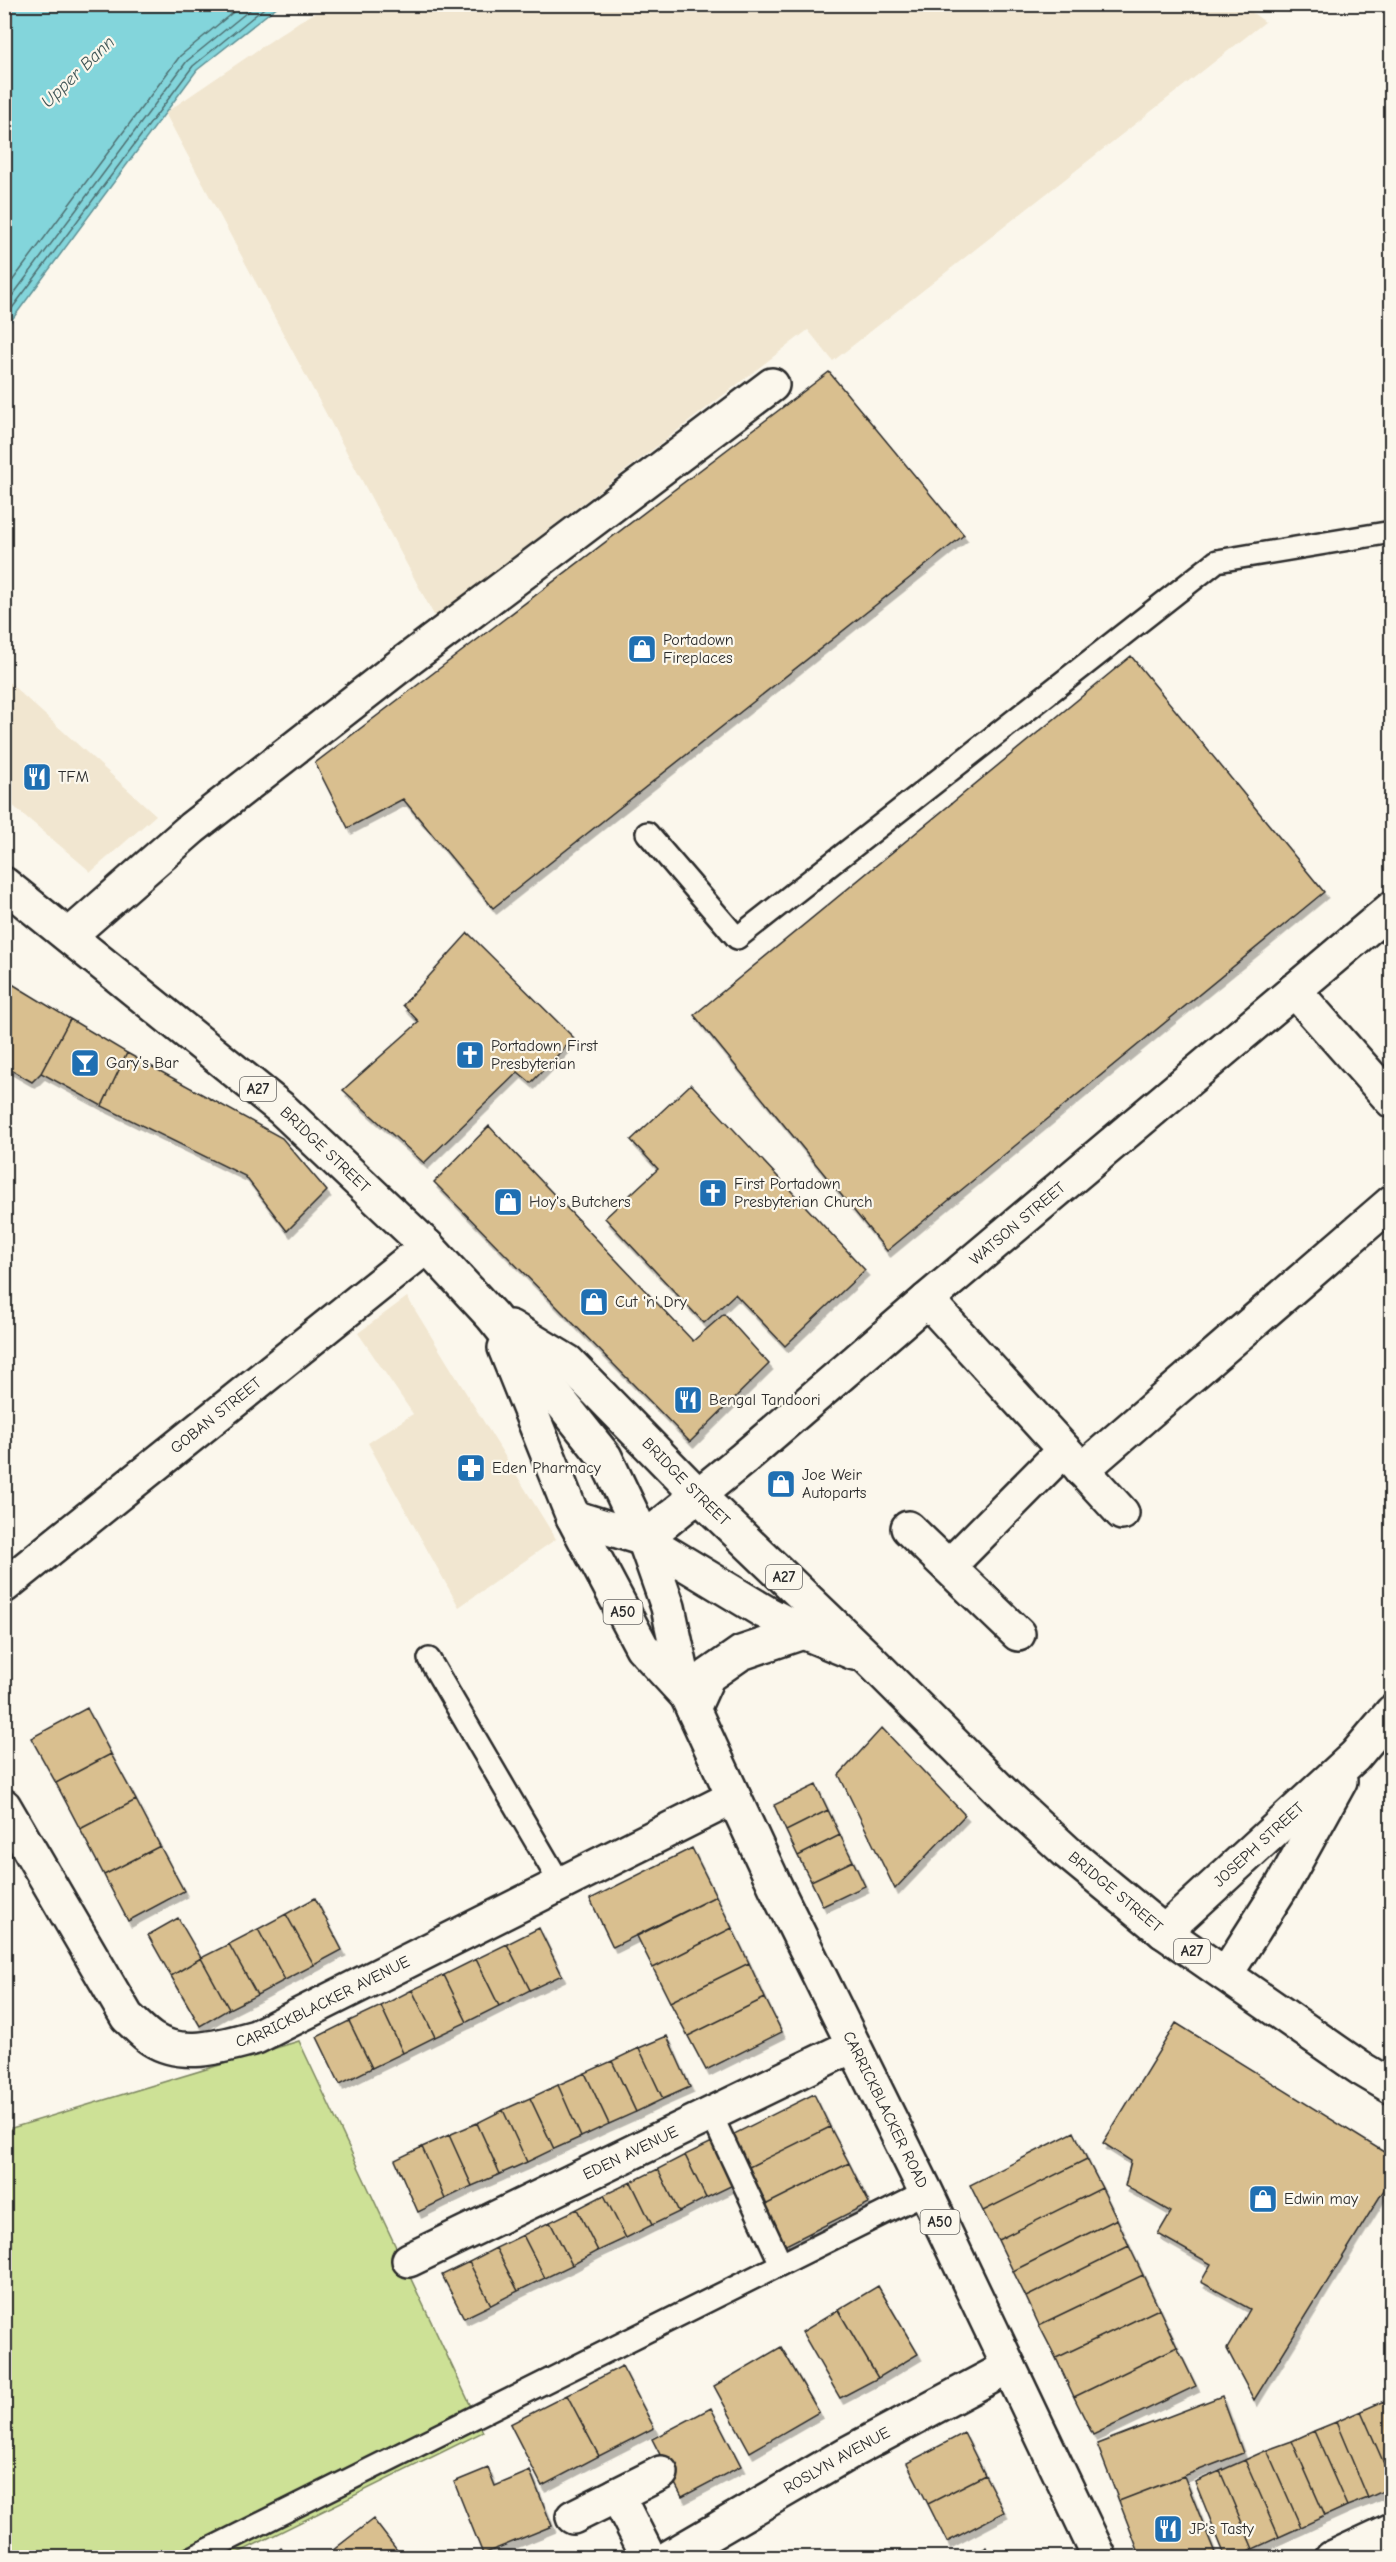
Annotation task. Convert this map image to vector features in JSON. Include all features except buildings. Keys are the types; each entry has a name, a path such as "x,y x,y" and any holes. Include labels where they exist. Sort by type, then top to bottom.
{"street":[{"path":"70,935 192,828 397,668 772,385"},
{"name":"BRIDGE STREET","path":"4,884 70,935 282,1109 427,1246 492,1316 605,1457 644,1539"},
{"name":"WATSON STREET","path":"644,1539 744,1458 927,1300 1392,908"},
{"path":"1294,990 1392,1101"},
{"path":"949,1566 1073,1460 1392,1202"},
{"name":"GOBAN STREET","path":"4,1586 427,1246"},
{"path":"927,1300 1122,1513"},
{"name":"BRIDGE STREET","path":"492,1316 568,1362 698,1495 869,1659 1006,1797 1068,1852 1164,1932 1360,2068 1392,2087"},
{"name":"BRIDGE STREET","path":"492,1316 573,1517 644,1539 803,1632 869,1659"},
{"name":"CARRICKBLACKER ROAD","path":"573,1517 642,1647 690,1703"},
{"path":"908,1528 1018,1634"},
{"name":"CARRICKBLACKER ROAD","path":"644,1539 668,1608 690,1703 852,2046 926,2192 1100,2558"},
{"path":"690,1703 708,1676 741,1653 803,1632"},
{"name":"JOSEPH STREET","path":"1164,1932 1354,1756 1392,1712"},
{"name":"JOSEPH STREET","path":"1226,1974 1282,1886 1354,1756"},
{"name":"CARRICKBLACKER AVENUE","path":"4,1806 127,2017 153,2040 185,2050 219,2047 256,2037 734,1797"},
{"name":"EDEN AVENUE","path":"410,2260 852,2046"},
{"name":"ROSLYN AVENUE","path":"668,2558 850,2452 1009,2367"},
{"path":"573,2517 660,2473"},
{"path":"617,2495 649,2558"},
{"path":"1332,2558 1392,2530"}],"lane":[{"path":"647,833 737,938 1217,561 1392,532"},
{"path":"429,1659 560,1883"},
{"path":"711,2114 782,2264"},
{"path":"192,2558 926,2192"}],"shaded area":[{"path":"330,5 1242,5 1265,22 833,361 808,330 435,617 165,113 300,21"},
{"path":"4,678 156,815 91,872 5,799"},
{"path":"407,1297 556,1539 459,1607 368,1443 413,1414 358,1333"}],"green space":[{"path":"299,2041 483,2432 230,2557 5,2558 5,2130"}],"water":[{"name":"Upper Bann","path":"5,4 279,5 197,70 5,329"}],"place":[{"name":"Portadown Fireplaces","path":"642,649"},
{"name":"TFM","path":"37,777"},
{"name":"Portadown First Presbyterian","path":"470,1055"},
{"name":"Gary’s Bar","path":"85,1063"},
{"name":"First Portadown Presbyterian Church","path":"713,1193"},
{"name":"Hoy's Butchers","path":"508,1202"},
{"name":"Cut 'n' Dry","path":"594,1302"},
{"name":"Bengal Tandoori","path":"688,1400"},
{"name":"Eden Pharmacy","path":"471,1468"},
{"name":"Joe Weir Autoparts","path":"781,1484"},
{"name":"Edwin may","path":"1263,2199"},
{"name":"JP's Tasty","path":"1168,2529"}]}
